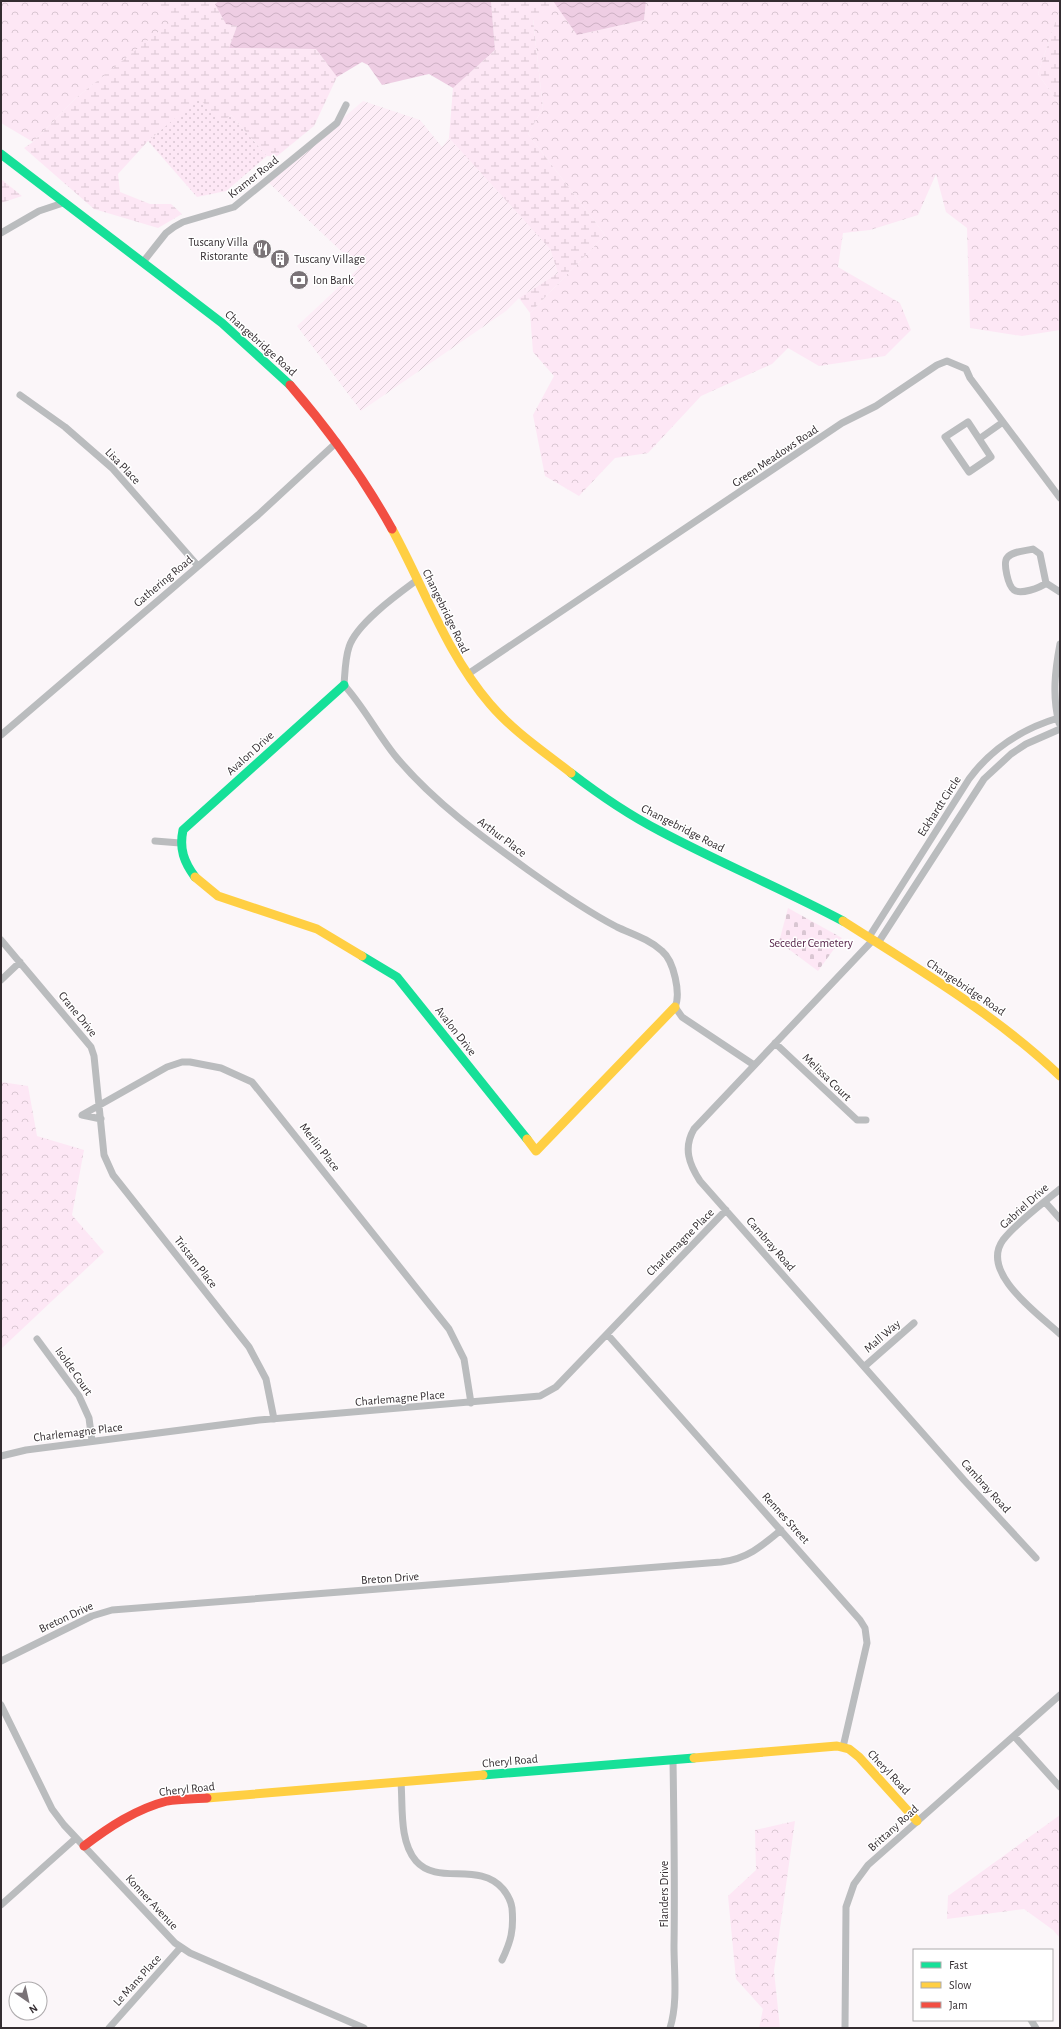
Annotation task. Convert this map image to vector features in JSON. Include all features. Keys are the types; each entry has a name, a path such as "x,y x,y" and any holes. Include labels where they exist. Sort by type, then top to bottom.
{"street":[{"name":"Kramer Road","path":"143,262 166,233 174,227 183,222 222,212 234,207 245,199 337,123 346,105"},
{"name":"Changebridge Road","path":"1,154 63,203 222,323 269,364 291,386 337,442 375,499 406,554 449,647 490,704 519,732 575,776 627,812 694,849 817,906 874,940 978,1007 1034,1051 1060,1076"},
{"path":"1,233 39,211 63,203"},
{"name":"Green Meadows Road","path":"468,674 842,423 876,406 947,361 966,369 970,378 1059,495"},
{"name":"Lisa Place","path":"20,395 65,427 112,468 198,566"},
{"path":"968,422 979,439 991,457 968,472 946,437 968,422"},
{"path":"979,439 1003,422"},
{"name":"Gathering Road","path":"1,735 258,515 337,442"},
{"path":"1046,583 1042,587 1020,592 1014,591 1011,586 1005,562 1007,557 1012,554 1033,549 1038,551 1040,554 1046,583 1060,592"},
{"path":"344,685 349,647 355,634 395,596 418,580"},
{"name":"Eckhardt Circle","path":"874,940 965,786 982,763 1011,739 1027,730 1059,722 1055,676 1060,644"},
{"name":"Avalon Drive","path":"344,685 187,825 181,836 180,843 182,854 193,874 207,890 218,896 317,929 400,980 536,1151 675,1007"},
{"name":"Arthur Place","path":"344,685 357,699 378,733 397,757 442,804 522,866 568,898 662,951 671,963 674,972 677,997 675,1007"},
{"name":"Eckhardt Circle","path":"874,940 984,779 1011,754 1043,735 1060,729"},
{"path":"155,841 180,843"},
{"name":"Crane Drive","path":"1,940 90,1047 94,1056 101,1119"},
{"name":"Cambray Road","path":"874,940 694,1129 688,1146 693,1170 726,1210 964,1480 1036,1558"},
{"path":"1,980 20,962"},
{"path":"675,1007 682,1017 692,1025 754,1065"},
{"name":"Melissa Court","path":"775,1043 857,1120 866,1120"},
{"name":"Merlin Place","path":"101,1119 82,1115 166,1067 182,1062 198,1063 221,1068 252,1082 449,1329 464,1359 471,1403"},
{"name":"Tristam Place","path":"101,1119 104,1155 108,1165 258,1360 266,1379 274,1419"},
{"name":"Gabriel Drive","path":"1060,1189 1002,1241 997,1259 999,1268 1006,1282 1060,1334"},
{"path":"1045,1202 1060,1219"},
{"name":"Charlemagne Place","path":"1,1456 26,1450 92,1441 274,1419 540,1396 556,1387 726,1210"},
{"name":"Mall Way","path":"865,1366 914,1323"},
{"name":"Rennes Street","path":"606,1334 854,1612 864,1628 867,1643 843,1747"},
{"name":"Isolde Court","path":"37,1339 85,1406 89,1418 92,1441"},
{"name":"Breton Drive","path":"1,1661 92,1616 112,1610 721,1562 733,1560 750,1554 761,1548 781,1530"},
{"name":"Brittany Road","path":"845,2028 846,1907 854,1884 864,1869 1060,1695"},
{"name":"Konner Avenue","path":"1,1705 52,1809 76,1838 181,1948 364,2028"},
{"path":"1014,1736 1060,1787"},
{"name":"Cheryl Road","path":"84,1846 113,1825 150,1806 169,1801 843,1747 849,1749 866,1764 917,1821"},
{"name":"Flanders Drive","path":"670,2028 673,2013 674,1965 675,1849 673,1760"},
{"path":"401,1782 406,1841 410,1852 417,1861 433,1872 468,1873 487,1877 493,1880 506,1893 511,1904 513,1920 512,1939 502,1960"},
{"path":"1,1905 76,1838"},
{"name":"Le Mans Place","path":"109,2028 181,1948"}],"shaded area":[{"path":"363,101 420,120 442,147 449,138 550,249 558,273 519,298 506,311 361,411 297,326 359,268 268,182"}],"green space":[{"path":"1,1 147,1 174,20 76,98 33,142 1,123"},
{"path":"147,1 219,1 215,4 237,26 229,48 316,49 337,77 314,126 276,157 267,156 231,115 221,123 199,98 148,141 118,174 120,192 150,204 171,204 182,214 158,228 94,209 24,148 33,142 76,98 173,20"},
{"path":"491,1 553,1 555,3 533,20 543,108 528,134 605,235 530,313 519,298 558,273 550,249 449,138 453,88 495,50"},
{"path":"646,1 1060,1 1060,8 1038,74 1060,105 1060,330 1022,336 970,328 967,228 946,212 936,174 918,215 870,230 843,233 838,267 900,303 911,330 885,356 819,366 788,348 772,364 701,396 648,453 615,458 579,496 545,476 533,415 554,376 533,352 530,313 605,235 528,134 543,108 533,19 555,3 577,35 644,20"},
{"path":"1060,8 1060,105 1038,74"},
{"path":"199,97 221,122 231,115 267,156 226,191 197,197 148,141"},
{"path":"1,179 22,196 1,203"},
{"name":"Seceder Cemetery","path":"788,908 842,938 818,971 779,942"},
{"path":"1,1082 28,1086 37,1136 84,1150 72,1215 104,1252 1,1349"},
{"path":"1060,1815 1060,1938 1053,1930 1024,1909 947,1919 948,1896"},
{"path":"795,1821 774,1971 780,2028 759,2028 763,2009 736,1979 728,1896 756,1870 755,1830"}],"water":[{"path":"219,1 491,1 495,50 453,88 429,74 382,85 368,65 362,62 337,77 316,49 229,48 237,26 226,24 215,4"},
{"path":"553,1 646,1 644,20 577,35"}],"traffic: fast":[{"path":"1,154 222,323 290,385"},
{"path":"195,877 183,855 183,830 344,685"},
{"path":"571,773 614,804 649,825 843,921"},
{"path":"362,956 397,977 527,1139"},
{"path":"483,1775 694,1758"}],"traffic: slow":[{"path":"392,529 448,642 474,684 508,723 571,773"},
{"path":"195,877 218,896 317,929 362,956"},
{"path":"843,921 983,1012 1009,1032 1060,1076"},
{"path":"527,1139 536,1151 675,1007"},
{"path":"694,1758 837,1746 849,1749 859,1757 917,1821"},
{"path":"207,1798 483,1775"}],"traffic: jam":[{"path":"290,385 345,454 392,529"},
{"path":"84,1846 113,1826 156,1804 182,1799 207,1798"}],"place":[{"name":"Tuscany Villa Ristorante","path":"262,249"},
{"name":"Tuscany Village","path":"280,259"},
{"name":"Ion Bank","path":"299,280"}]}
